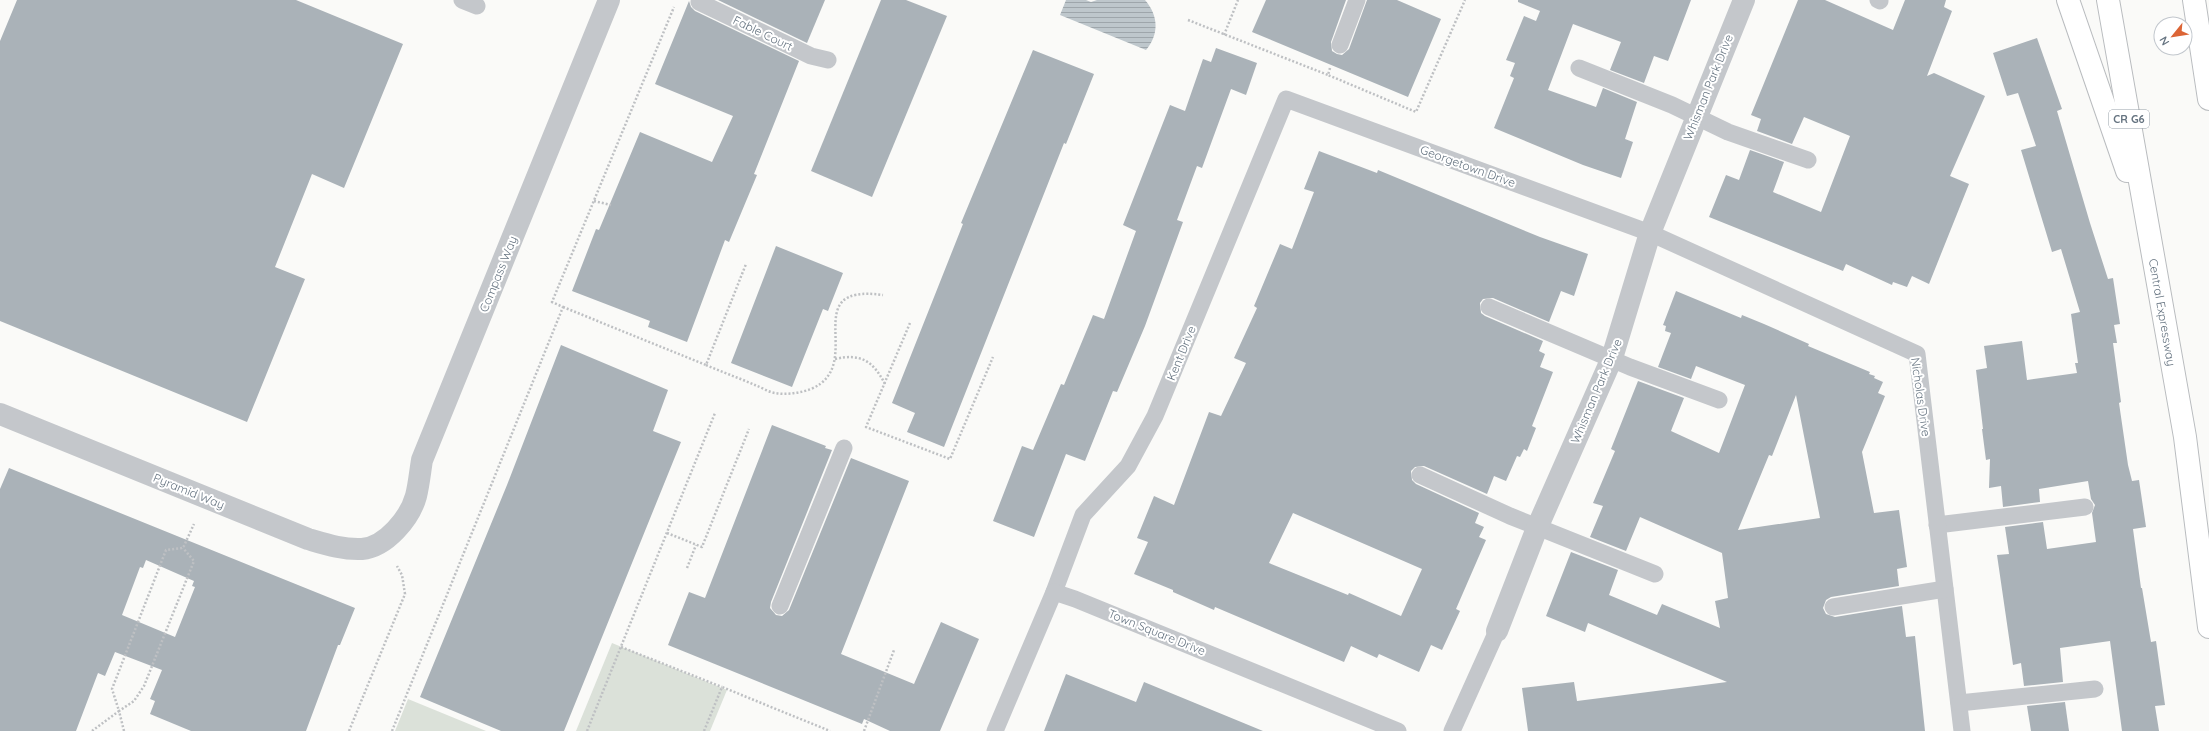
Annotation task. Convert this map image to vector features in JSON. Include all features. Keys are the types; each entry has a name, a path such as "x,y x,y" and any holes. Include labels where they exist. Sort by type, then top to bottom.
{"highway":[{"path":"2068,0 2150,239"},
{"name":"Central Expressway","path":"2108,0 2185,437 2209,627"},
{"path":"2194,0 2209,99"}],"street":[{"name":"Compass Way","path":"382,542 405,519 416,497 422,460 609,0"},
{"name":"Whisman Park Drive","path":"1497,631 1537,528 1612,358 1650,233 1744,0"},
{"name":"Pyramid Way","path":"0,414 308,540 333,547 363,549 382,542"}],"lane":[{"path":"1340,45 1357,0"},
{"name":"Fable Court","path":"699,2 811,56 828,60"},
{"path":"1579,68 1697,115 1728,132 1808,160"},
{"name":"Georgetown Drive","path":"1286,99 1650,233"},
{"name":"Kent Drive","path":"1054,592 1083,515 1128,466 1155,416 1286,99"},
{"name":"Nicholas Drive","path":"1650,233 1917,354 1962,731"},
{"path":"1489,307 1719,400"},
{"path":"780,606 844,448"},
{"path":"1420,475 1537,528 1656,574"},
{"path":"1937,524 2085,507"},
{"path":"1832,607 1945,589"},
{"path":"995,731 1054,592"},
{"name":"Town Square Drive","path":"1054,592 1075,599 1398,731"},
{"name":"Whisman Park Drive","path":"1452,731 1497,631"},
{"path":"1959,703 2096,688"}],"path":[{"path":"676,0 552,302 774,393 800,393 820,385 833,368 836,348 835,326 838,305 850,294 865,292 883,295"},
{"path":"1224,35 1238,0"},
{"path":"1188,20 1328,75 1416,112 1465,0"},
{"path":"1328,75 1340,45"},
{"path":"594,201 611,205"},
{"path":"706,365 746,264"},
{"path":"392,731 563,307"},
{"path":"910,323 886,385 866,427 950,459 993,356"},
{"path":"835,359 846,357 861,358 877,368 886,385"},
{"path":"587,731 715,414"},
{"path":"667,533 702,548 749,429"},
{"path":"184,548 194,524"},
{"path":"687,568 696,545"},
{"path":"124,731 112,689 166,550 184,548"},
{"path":"92,731 119,710 134,701 144,686 194,561 184,548"},
{"path":"349,731 405,594 402,575 396,564"},
{"path":"621,646 830,731"},
{"path":"864,731 894,650"},
{"path":"704,731 722,687"}],"shaded area":[{"path":"1066,0 1086,0 1091,2 1097,0 1145,0 1150,6 1155,19 1156,25 1153,38 1146,50 1060,15"},
{"path":"612,643 727,690 710,731 576,731"},
{"path":"408,699 486,731 395,731"}],"building":[{"path":"17,0 296,0 403,44 344,188 312,174 275,267 305,279 247,422 0,321 0,41"},
{"path":"718,0 825,0 807,43"},
{"path":"881,0 906,0 947,16 872,197 811,171"},
{"path":"1266,0 1346,0 1331,42 1332,51 1342,55 1349,49 1367,0 1397,0 1441,19 1408,97 1252,32"},
{"path":"1518,0 1691,0 1668,61 1654,56 1644,83 1610,70 1621,42 1573,24 1548,90 1596,107 1603,88 1637,102 1625,139 1633,142 1621,178 1583,165 1494,128 1514,78 1510,76 1515,63 1506,60 1524,16 1536,21 1540,11 1518,2"},
{"path":"1798,0 1825,0 1893,30 1905,0 1946,0 1944,7 1952,11 1927,76 1934,73 1985,96 1950,176 1969,184 1929,284 1912,276 1907,287 1893,282 1892,285 1846,264 1843,271 1709,217 1726,175 1739,180 1750,150 1784,162 1773,192 1821,212 1850,136 1804,117 1792,144 1757,131 1761,119 1751,115"},
{"path":"689,1 691,7 695,11 799,61 754,174 757,175 729,242 725,240 687,342 648,327 650,321 572,291 596,229 599,230 640,132 712,162 733,116 655,84"},
{"path":"2037,38 2062,109 2057,111 2090,223 2108,279 2113,278 2120,324 2114,325 2117,343 2113,343 2121,402 2119,403 2128,465 2132,481 2139,480 2146,527 2133,529 2141,588 2151,642 2156,641 2165,705 2155,706 2159,731 2122,731 2110,641 2060,648 2063,682 2024,686 2021,663 2013,665 1997,555 2009,554 2005,527 2043,522 2047,549 2096,542 2092,513 2095,505 2091,499 2088,481 2039,489 2040,502 2003,507 2001,486 1989,488 1990,459 1986,460 1982,429 1976,370 1987,368 1984,346 2022,341 2027,380 2077,373 2075,363 2078,363 2071,314 2080,312 2061,249 2052,252 2021,150 2036,146 2018,93 2007,96 1993,53"},
{"path":"1216,48 1257,63 1246,95 1231,89 1202,168 1197,166 1177,220 1183,222 1145,326 1117,392 1113,391 1085,461 1066,454 1034,537 993,521 1022,446 1033,450 1061,384 1064,385 1093,315 1104,319 1136,231 1123,225 1170,105 1185,111 1203,59 1211,62"},
{"path":"1033,50 1094,74 1066,144 1064,143 944,447 907,432 915,413 892,403 963,224 961,223"},
{"path":"1319,151 1377,173 1378,170 1540,237 1588,254 1574,296 1561,291 1549,322 1493,298 1483,299 1480,303 1481,313 1485,316 1543,341 1539,351 1545,354 1540,367 1553,372 1532,426 1536,428 1527,451 1524,449 1520,457 1517,456 1506,481 1494,476 1487,494 1424,466 1415,467 1411,471 1412,480 1416,484 1479,513 1475,523 1484,527 1479,537 1486,540 1456,609 1460,611 1442,650 1431,645 1419,672 1379,654 1377,658 1351,646 1344,662 1215,607 1214,610 1173,592 1173,590 1134,574 1148,542 1137,538 1154,496 1174,505 1209,412 1221,416 1246,363 1234,358 1257,308 1254,306 1280,244 1292,249 1314,192 1304,189","holes":["1293,513 1422,569 1401,616 1349,593 1348,595 1269,563"]},
{"path":"776,246 843,273 828,311 823,309 792,387 731,363"},
{"path":"1676,291 1741,318 1742,315 1764,324 1809,344 1808,346 1870,372 1869,374 1875,376 1874,378 1883,382 1878,393 1885,396 1862,452 1874,513 1899,510 1907,567 1897,569 1899,586 1831,597 1826,600 1823,608 1826,614 1835,617 1902,606 1906,637 1915,636 1925,731 1528,731 1522,688 1574,682 1577,701 1727,682 1588,623 1585,632 1546,616 1571,552 1618,570 1609,595 1657,615 1662,604 1720,628 1715,601 1728,598 1722,553 1640,517 1626,551 1590,537 1603,506 1593,503 1615,451 1611,449 1638,381 1684,398 1671,431 1719,453 1745,385 1696,366 1691,379 1658,367 1671,333 1665,331 1666,326 1663,325","holes":["1796,395 1820,518 1738,530 1769,455 1772,456"]},
{"path":"561,345 668,390 653,431 681,442 564,731 501,731 420,697 507,485"},
{"path":"772,425 826,446 825,448 832,450 771,602 770,608 776,615 782,616 789,610 851,458 909,481 841,654 914,684 941,622 979,639 940,731 890,731 864,719 862,724 668,645 689,592 705,598"},
{"path":"9,468 355,608 340,645 338,645 306,731 191,731 150,714 155,701 150,699 162,670 115,652 105,676 98,673 76,731 0,731 0,489","holes":["146,560 194,581 192,586 195,587 175,637 122,615 140,567 143,568"]},
{"path":"1066,674 1136,702 1144,682 1263,731 1044,731"},
{"path":"2065,702 2069,731 2031,731 2027,706"}]}
